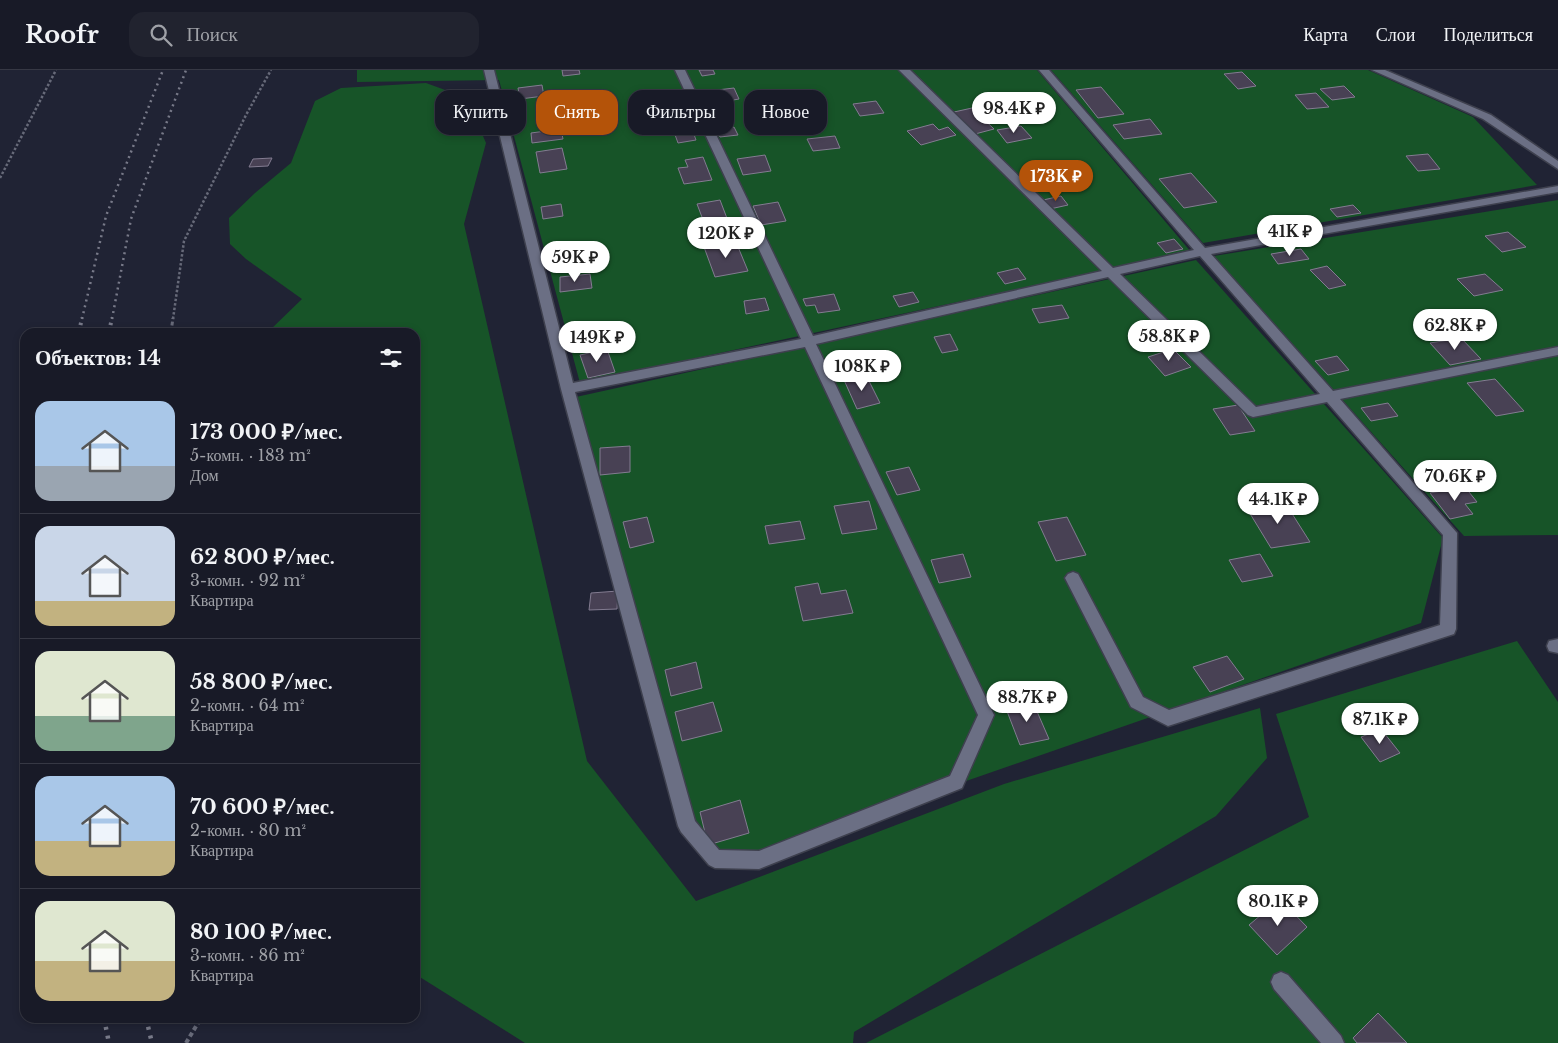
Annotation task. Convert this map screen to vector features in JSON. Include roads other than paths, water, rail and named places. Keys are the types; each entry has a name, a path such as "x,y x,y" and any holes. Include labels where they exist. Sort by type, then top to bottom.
{"street":[{"path":"489,70 568,389 687,826 714,859 759,860 956,782 986,715 811,342 680,70"},
{"path":"904,70 1253,412 1558,351"},
{"path":"1044,70 1201,252 1331,396 1450,533 1448,629 1168,718 1137,702 1073,578"},
{"path":"1377,70 1487,117 1558,166"},
{"path":"568,389 811,342 1201,252 1558,189"},
{"path":"1280,982 1334,1043"}],"railway":[{"path":"82,319 106,216 163,70"},
{"path":"112,319 131,219 186,70"},
{"path":"80,328 82,318"},
{"path":"110,328 112,318"},
{"path":"105,1023 109,1043"},
{"path":"147,1023 152,1043"}]}
